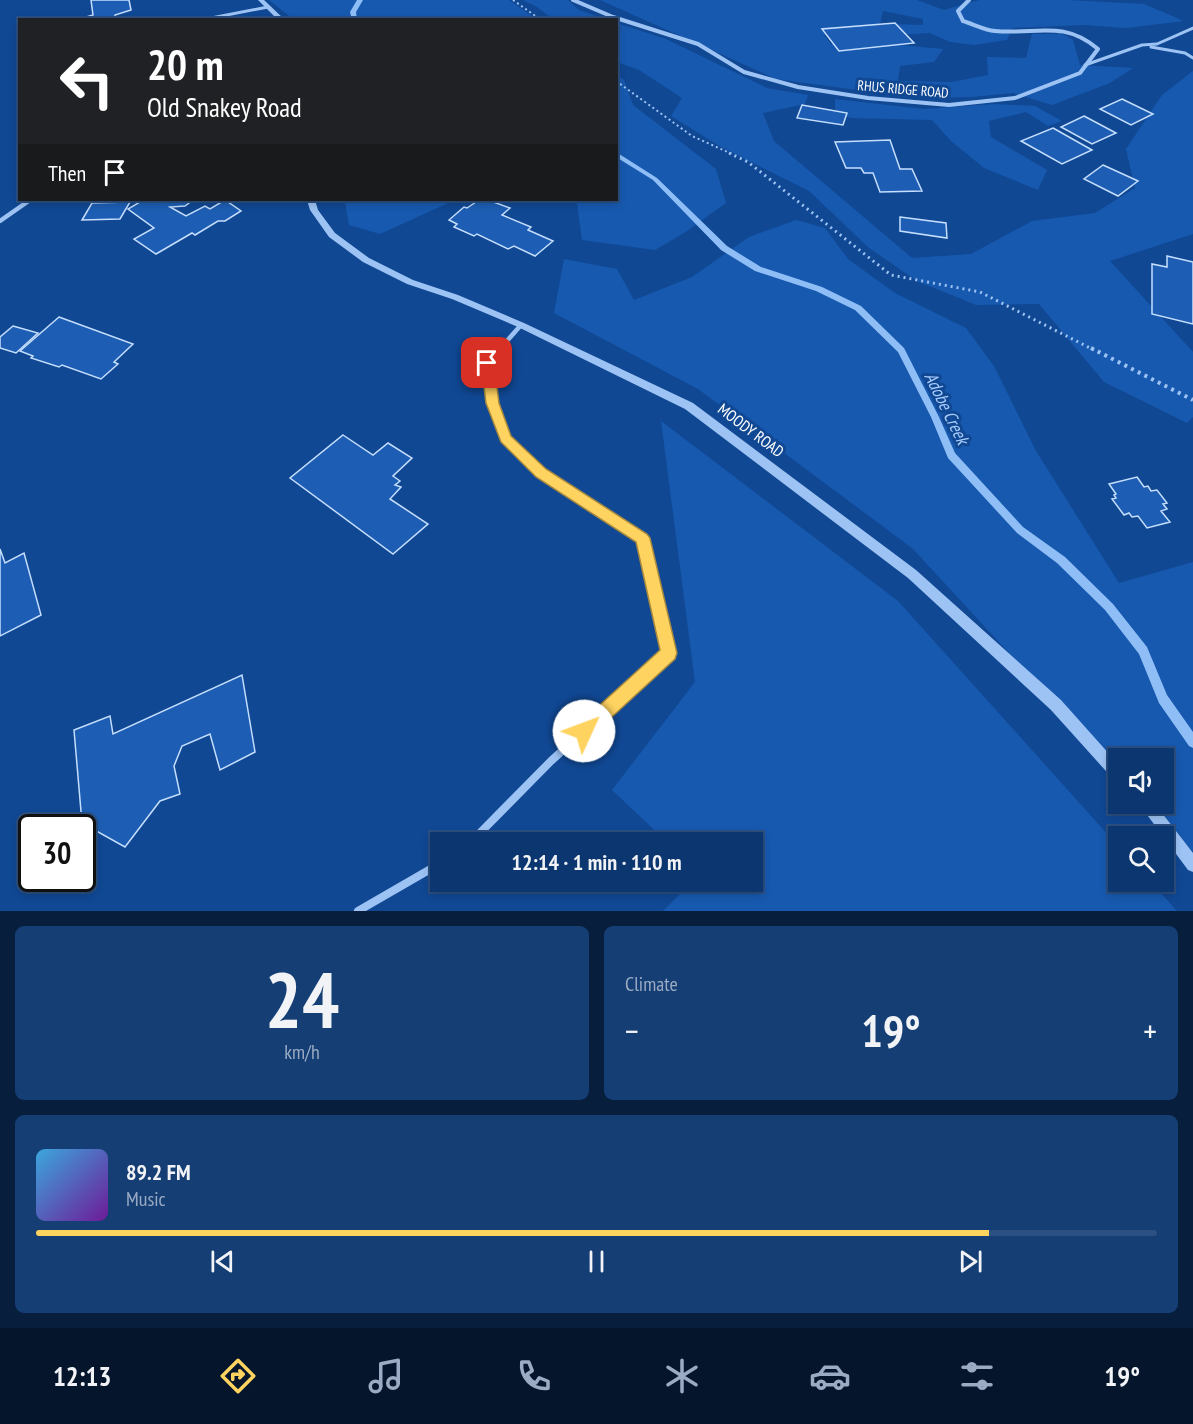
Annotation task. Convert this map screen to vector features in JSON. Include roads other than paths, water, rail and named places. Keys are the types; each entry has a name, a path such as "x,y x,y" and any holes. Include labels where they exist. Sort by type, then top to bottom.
{"street":[{"path":"261,0 280,18"},
{"name":"RHUS RIDGE ROAD","path":"573,0 616,18"},
{"path":"969,0 958,11 963,21 992,31 1068,29 1087,37 1098,49 1085,65"},
{"name":"RHUS RIDGE ROAD","path":"618,19 698,44 744,72 798,87 868,98 949,105 1015,98 1080,73 1085,65"},
{"path":"0,221 29,201"},
{"name":"MOODY ROAD","path":"311,201 314,210 332,235 366,260 410,282 455,297 521,325 689,406 912,574 1056,705 1108,762"},
{"path":"481,832 551,761 669,653 642,538 541,473 506,438 492,403 487,363 521,325"},
{"path":"1154,814 1193,865"},
{"path":"358,911 430,868"}],"lane":[{"path":"211,18 268,7"},
{"path":"1085,65 1142,45 1157,44 1193,28"},
{"path":"1142,45 1185,53 1193,58"}],"waterway":[{"name":"Adobe Creek","path":"354,18 353,12 360,0"},
{"name":"Adobe Creek","path":"618,155 655,179 724,248 758,269 819,289 858,308 901,350 935,417 951,455 1020,530 1061,560 1109,607 1143,651 1163,699 1193,742"}]}
